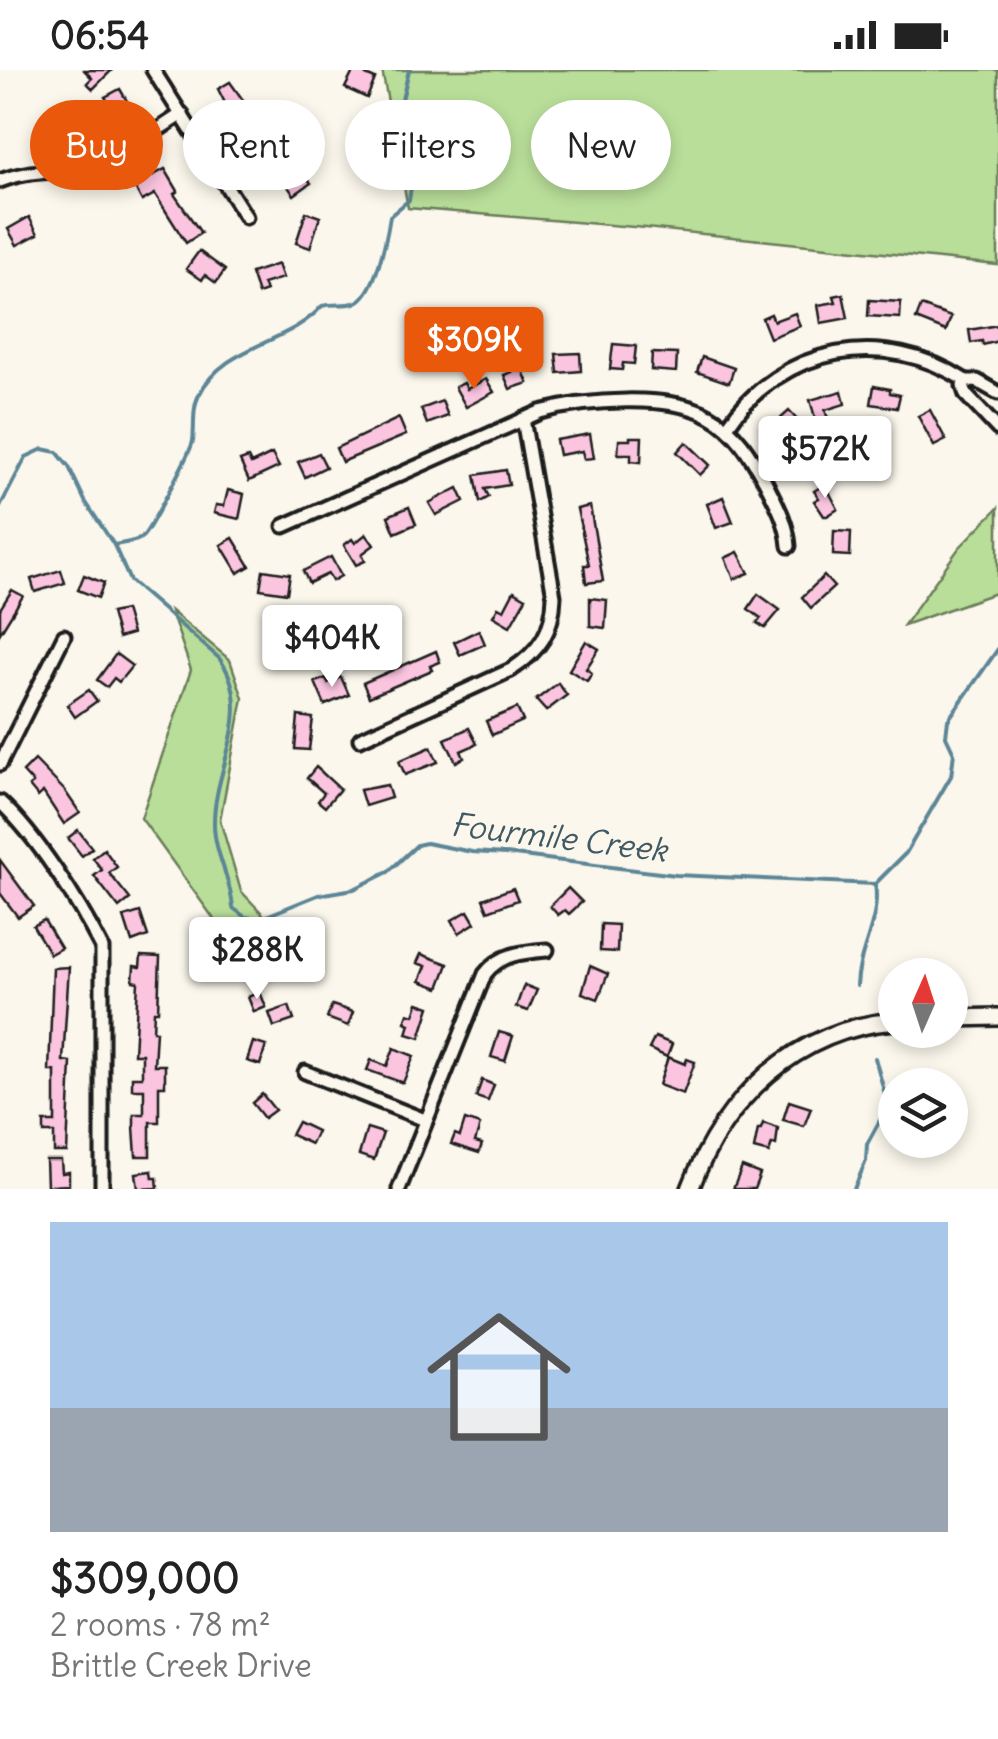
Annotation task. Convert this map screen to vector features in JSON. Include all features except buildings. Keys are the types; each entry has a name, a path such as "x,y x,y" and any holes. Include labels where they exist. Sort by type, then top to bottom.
{"main road":[{"path":"968,1018 998,1017"},
{"path":"690,1189 730,1112 778,1064 826,1037 878,1023"}],"street":[{"path":"153,70 246,218"},
{"path":"0,180 30,171 93,164 114,156 182,114"},
{"path":"727,427 742,404 766,383 820,356 857,351 921,360 998,393"},
{"path":"966,381 966,396 998,429"},
{"path":"284,526 523,420 572,405 638,403 695,410 727,427 755,464 785,519 789,546"},
{"path":"360,739 511,670 530,657 545,637 554,596 523,420"},
{"path":"0,764 64,636"},
{"path":"0,802 60,880 102,948 102,1189"},
{"path":"398,1189 484,974 509,956 547,950"},
{"path":"305,1072 426,1120"}],"green space":[{"path":"382,70 998,70 998,265 408,208 405,190 511,190 511,100 388,100"},
{"path":"998,508 998,592 904,625 959,548"},
{"path":"171,611 230,660 243,698 220,820 241,891 275,927 245,962 141,818 191,670"}],"waterway":[{"path":"114,545 133,541 147,531 191,447 197,400 210,378 224,365 292,329 322,306 354,303 368,290 379,264 390,216 409,200 411,187 393,165 397,121 409,70"},
{"name":"Fourmile Creek","path":"0,507 26,457 43,449 57,452 114,545 130,581 219,658 235,698 231,740 216,803 215,834 233,908 245,917 259,919 318,895 354,889 388,872 417,845 426,843 472,852 676,875 875,884"},
{"name":"Fourmile Creek","path":"875,884 906,853 951,776 954,753 946,736 948,720 998,649"},
{"path":"857,986 875,910 875,884"},
{"path":"854,1189 866,1161 867,1144 885,1111 886,1098 875,1058"}]}
